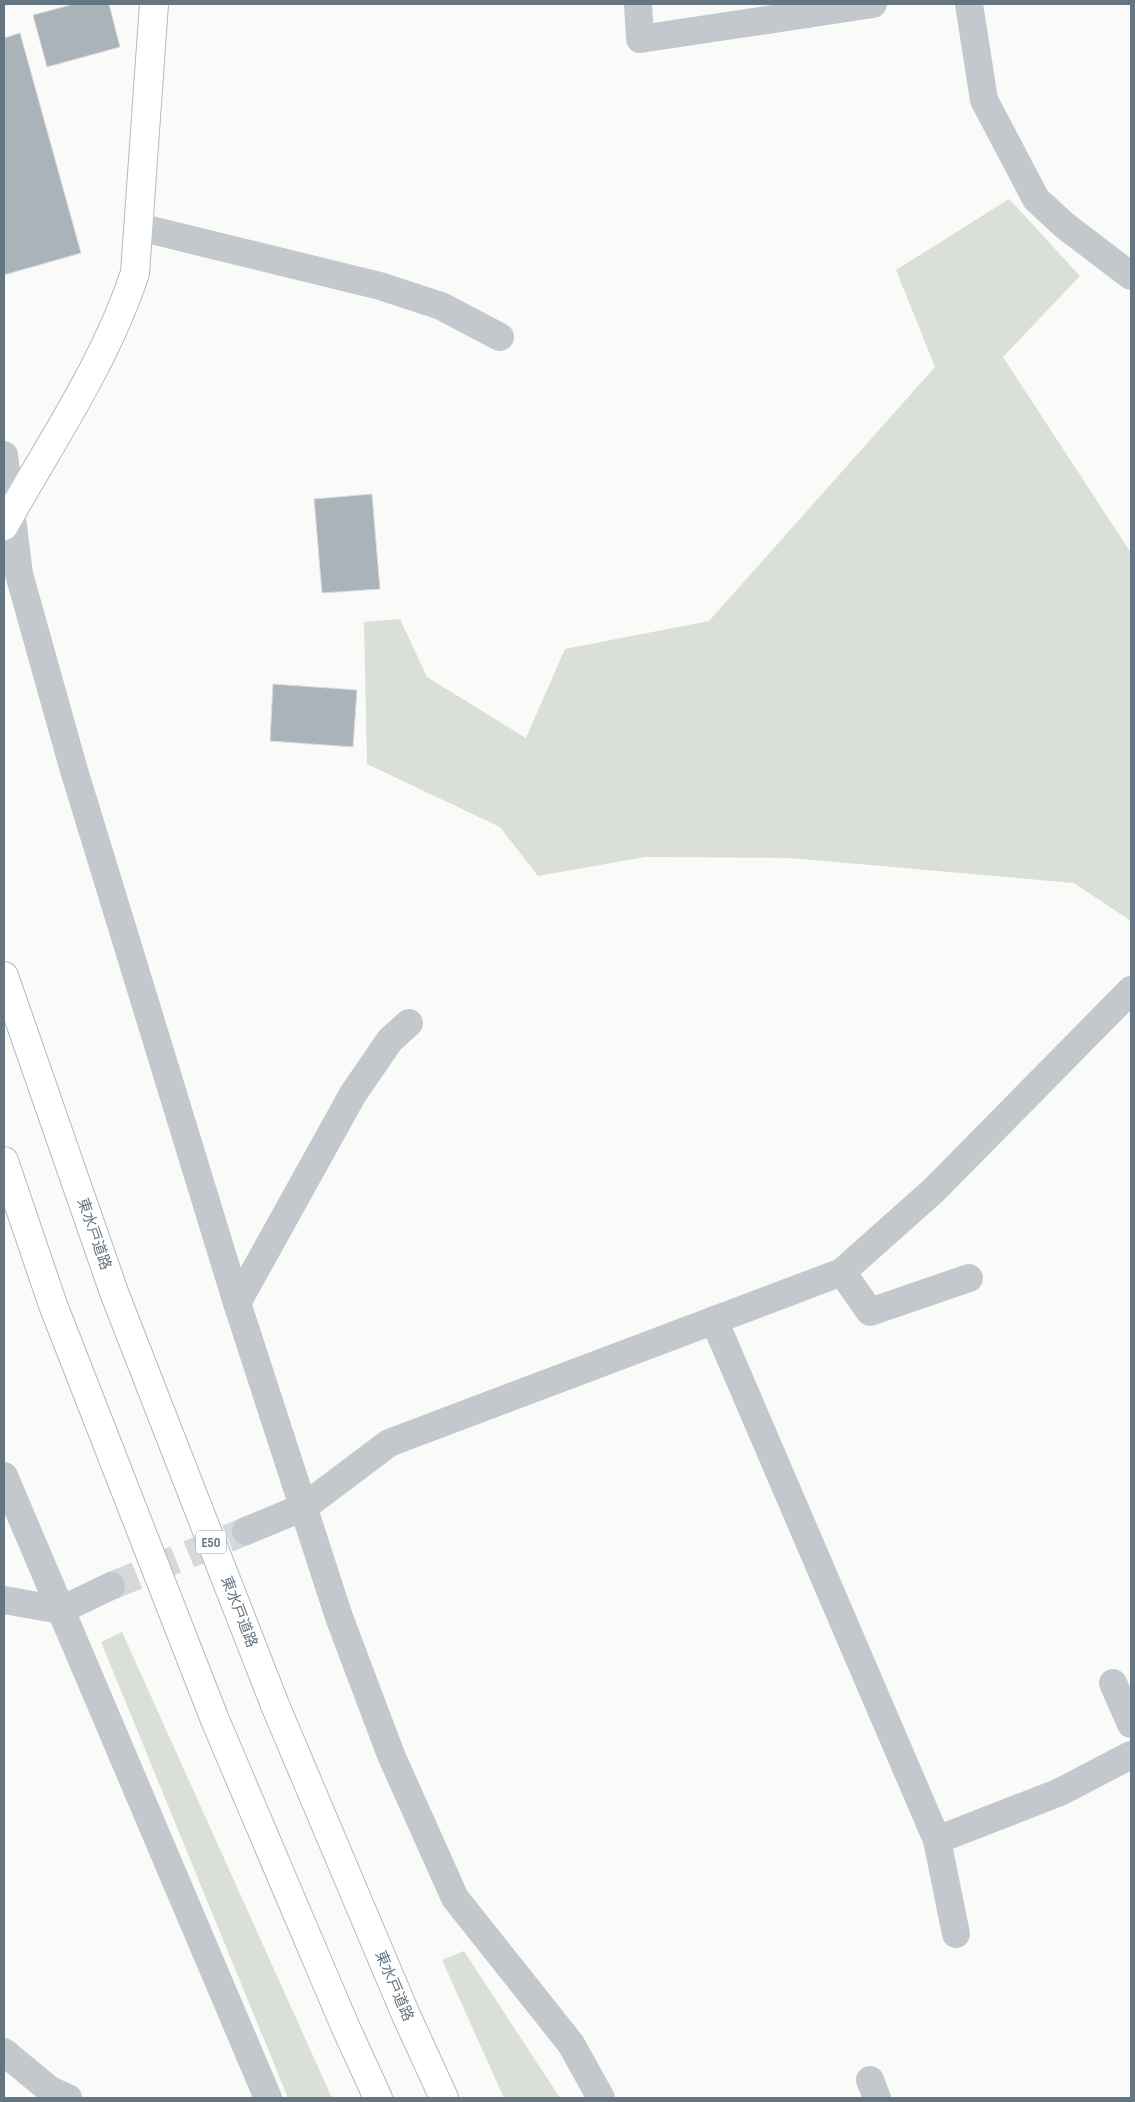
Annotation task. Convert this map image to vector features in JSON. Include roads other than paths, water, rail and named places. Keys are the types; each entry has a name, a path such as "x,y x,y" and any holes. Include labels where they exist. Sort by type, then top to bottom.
{"main road":[{"path":"8,519 56,438 122,312 135,273 154,4"},
{"name":"東水戸道路","path":"4,976 115,1295 275,1705 406,2015 444,2098"},
{"path":"4,1161 53,1305 215,1720 341,2017 378,2098"}],"street":[{"path":"638,4 640,39 807,9 873,4"},
{"path":"969,4 984,100 1036,199 1064,225 1131,276"},
{"path":"139,227 380,286 441,306 500,337"},
{"path":"4,455 8,519 19,574 73,767 237,1303 339,1618 391,1755 455,1898 571,2044 601,2098"},
{"path":"246,1531 304,1507 389,1443 842,1272 934,1190 1131,990"},
{"path":"237,1303 353,1094 390,1040 409,1023"},
{"path":"842,1272 870,1312 969,1278"},
{"path":"714,1320 937,1840 956,1934"},
{"path":"4,1476 268,2098"},
{"path":"4,1600 61,1610 111,1586"},
{"path":"1112,1683 1131,1724"},
{"path":"937,1840 1060,1792 1131,1755"},
{"path":"4,2052 50,2090 68,2098"}],"tunnel":[{"path":"111,1586 246,1531"}]}
